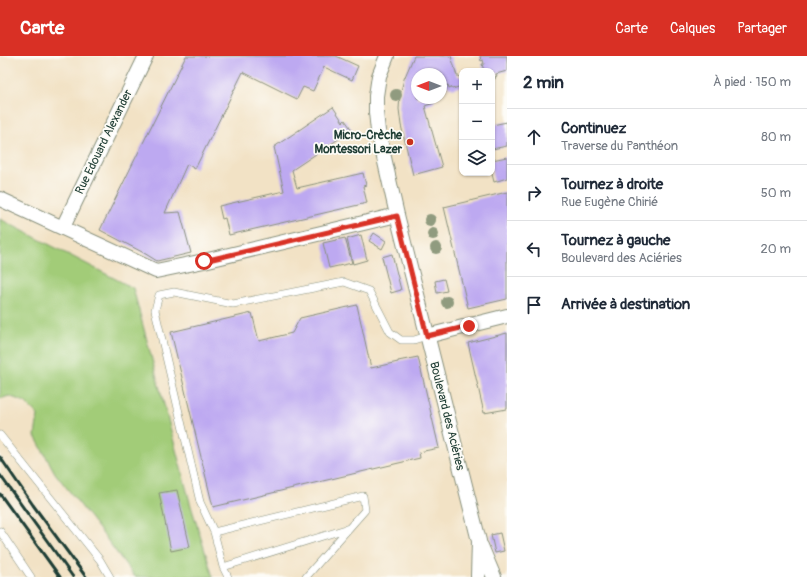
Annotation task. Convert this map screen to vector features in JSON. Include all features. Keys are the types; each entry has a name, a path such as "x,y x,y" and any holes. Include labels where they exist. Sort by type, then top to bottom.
{"street":[{"name":"Rue Edouard Alexander","path":"63,227 146,56"},
{"name":"Boulevard des Aciéries","path":"387,56 379,76 376,96 378,131 397,216 478,540 478,577"},
{"path":"0,198 156,271 397,216"},
{"path":"427,336 507,316"},
{"path":"478,540 494,577"}],"lane":[{"path":"228,577 223,567 214,532 200,502 155,310 159,295 174,292 233,304 344,282 369,291 390,332 401,340 414,340 427,336"},
{"path":"0,435 100,560 110,577"},
{"path":"214,532 363,496 365,510 306,577"},
{"path":"223,567 350,528"},
{"path":"0,531 31,577"}],"green space":[{"path":"0,219 133,288 191,506 213,577 135,577 55,473 35,436 38,415 25,402 9,396 0,399"}],"building":[{"path":"186,56 336,56 358,66 352,80 324,67 313,91 303,87 297,99 243,72 195,169 187,164 165,213 180,212 191,253 157,261 100,230"},
{"path":"414,56 451,56 457,76 459,76 459,87 452,89 447,85 447,68 411,68 411,104 431,104 425,106 442,167 413,175 401,125 399,109 400,95 404,79"},
{"path":"480,56 507,56 507,71 496,74 497,76 495,77 495,68 483,68 483,60 481,61"},
{"path":"333,107 343,122 345,120 352,130 292,170 297,188 363,173 366,185 363,186 367,203 229,235 225,218 222,219 219,206 284,191 274,147"},
{"path":"507,122 507,146 495,148 495,124"},
{"path":"507,157 507,178 494,182 492,176 495,176 495,159"},
{"path":"507,192 507,299 468,308 444,207"},
{"path":"374,233 386,241 382,249 369,241"},
{"path":"361,235 367,260 353,264 347,239"},
{"path":"345,238 352,263 329,268 323,243"},
{"path":"392,254 401,290 391,293 382,257"},
{"path":"444,279 447,291 437,293 435,281"},
{"path":"357,305 371,368 418,357 439,448 419,452 420,458 213,507 171,332 252,313 259,341 292,333 300,318"},
{"path":"507,333 507,409 484,413 468,343"},
{"path":"177,490 190,547 171,551 159,493"},
{"path":"500,533 504,551 495,553 491,535"}],"railway":[{"path":"0,457 86,577"},
{"path":"0,475 73,577"},
{"path":"0,494 60,577"}],"place":[{"name":"Micro-Crèche Montessori Lazer","path":"410,142"}],"route":[{"path":"204,261 397,216 427,336 469,326"}]}
